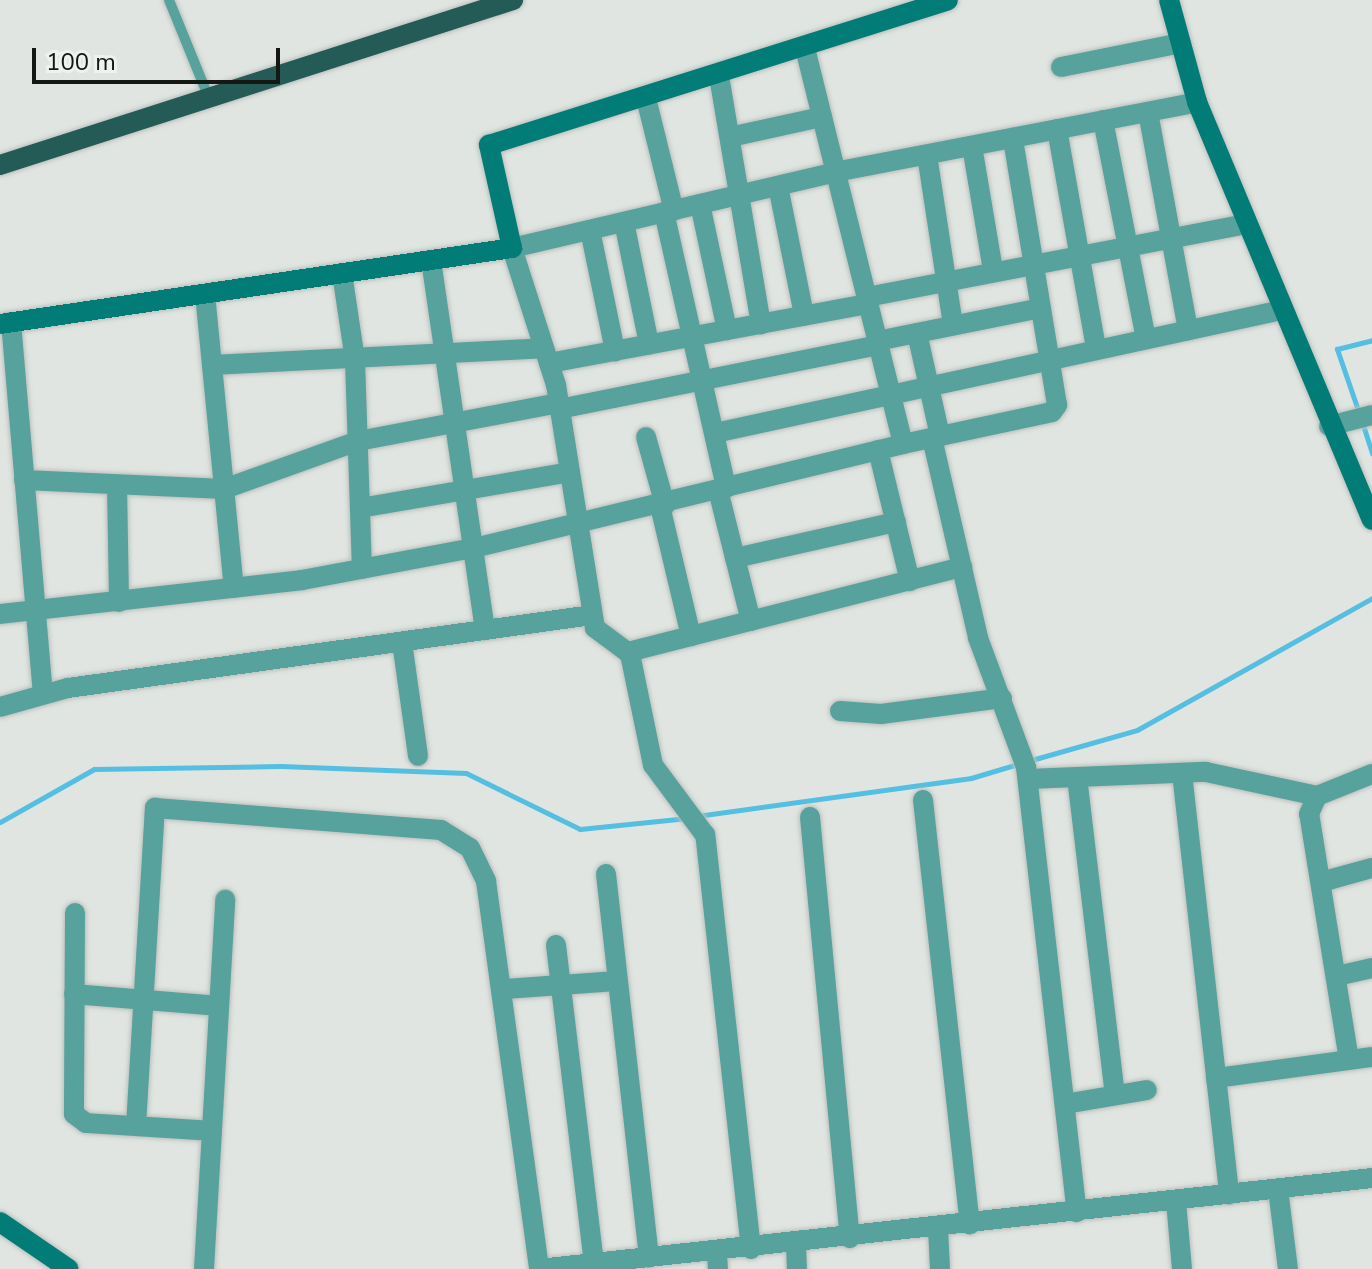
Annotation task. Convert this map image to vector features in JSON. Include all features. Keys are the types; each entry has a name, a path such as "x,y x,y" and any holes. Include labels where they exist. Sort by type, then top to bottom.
{"main road":[{"path":"0,165 513,0"},
{"path":"5,323 512,248 489,145 806,51 948,0"},
{"path":"1169,0 1197,102 1372,520"},
{"path":"0,1222 49,1262 69,1269"}],"street":[{"path":"1061,67 1181,43"},
{"path":"806,51 903,444"},
{"path":"719,76 761,324"},
{"path":"646,98 715,433 735,558 751,621"},
{"path":"751,1249 701,822 653,765 628,652 595,628 559,406 512,248 835,172 1197,102"},
{"path":"1148,112 1188,330"},
{"path":"730,137 822,117"},
{"path":"1103,120 1146,339"},
{"path":"1057,129 1096,349"},
{"path":"0,614 234,588 362,569 579,528 878,450 1055,410 1050,359 1031,262 1013,138"},
{"path":"972,146 993,270"},
{"path":"927,155 953,325"},
{"path":"778,186 804,315"},
{"path":"700,204 727,330"},
{"path":"624,222 649,344"},
{"path":"212,365 615,351 804,315 1031,262 1247,224"},
{"path":"590,230 615,351"},
{"path":"431,260 478,547 485,630"},
{"path":"342,273 355,360 362,569"},
{"path":"205,294 234,588"},
{"path":"24,480 224,489 358,441 703,380 1040,308"},
{"path":"715,433 1282,310"},
{"path":"5,323 24,480 43,694"},
{"path":"917,333 930,387 936,437 962,567 1025,765 1077,1212"},
{"path":"1334,424 1368,415"},
{"path":"646,437 691,636"},
{"path":"878,450 910,581"},
{"path":"360,508 570,472"},
{"path":"117,485 119,602"},
{"path":"735,558 896,522"},
{"path":"628,652 962,567"},
{"path":"0,707 43,694 592,615"},
{"path":"402,642 418,756"},
{"path":"840,711 881,714 1002,698"},
{"path":"1025,765 1077,777 1218,773 1317,796 1372,774"},
{"path":"1182,773 1229,1194"},
{"path":"1077,777 1115,1095"},
{"path":"1317,796 1309,814 1349,1060"},
{"path":"923,800 970,1224"},
{"path":"136,1126 149,817 161,806 460,837 486,881 505,989 539,1268 594,1263 717,1261 751,1249 1229,1194 1371,1182"},
{"path":"810,817 850,1238"},
{"path":"1321,882 1372,868"},
{"path":"606,874 638,1262"},
{"path":"204,1269 225,900"},
{"path":"75,913 74,1114 86,1123 212,1131"},
{"path":"556,945 594,1263"},
{"path":"1337,976 1372,968"},
{"path":"505,989 617,981"},
{"path":"74,994 141,997 219,1006"},
{"path":"1216,1078 1372,1057"},
{"path":"1065,1104 1147,1090"},
{"path":"1278,1189 1288,1269"},
{"path":"1176,1201 1182,1269"},
{"path":"938,1228 940,1269"},
{"path":"796,1244 797,1269"}],"lane":[{"path":"169,0 209,99"}],"waterway":[{"path":"1359,413 1337,349 1372,340"},
{"path":"1362,422 1372,453"},
{"path":"1028,761 1137,730 1372,598"},
{"path":"697,816 971,778 1018,764"},
{"path":"0,822 94,769 281,766 466,773 580,829 687,818"}]}
